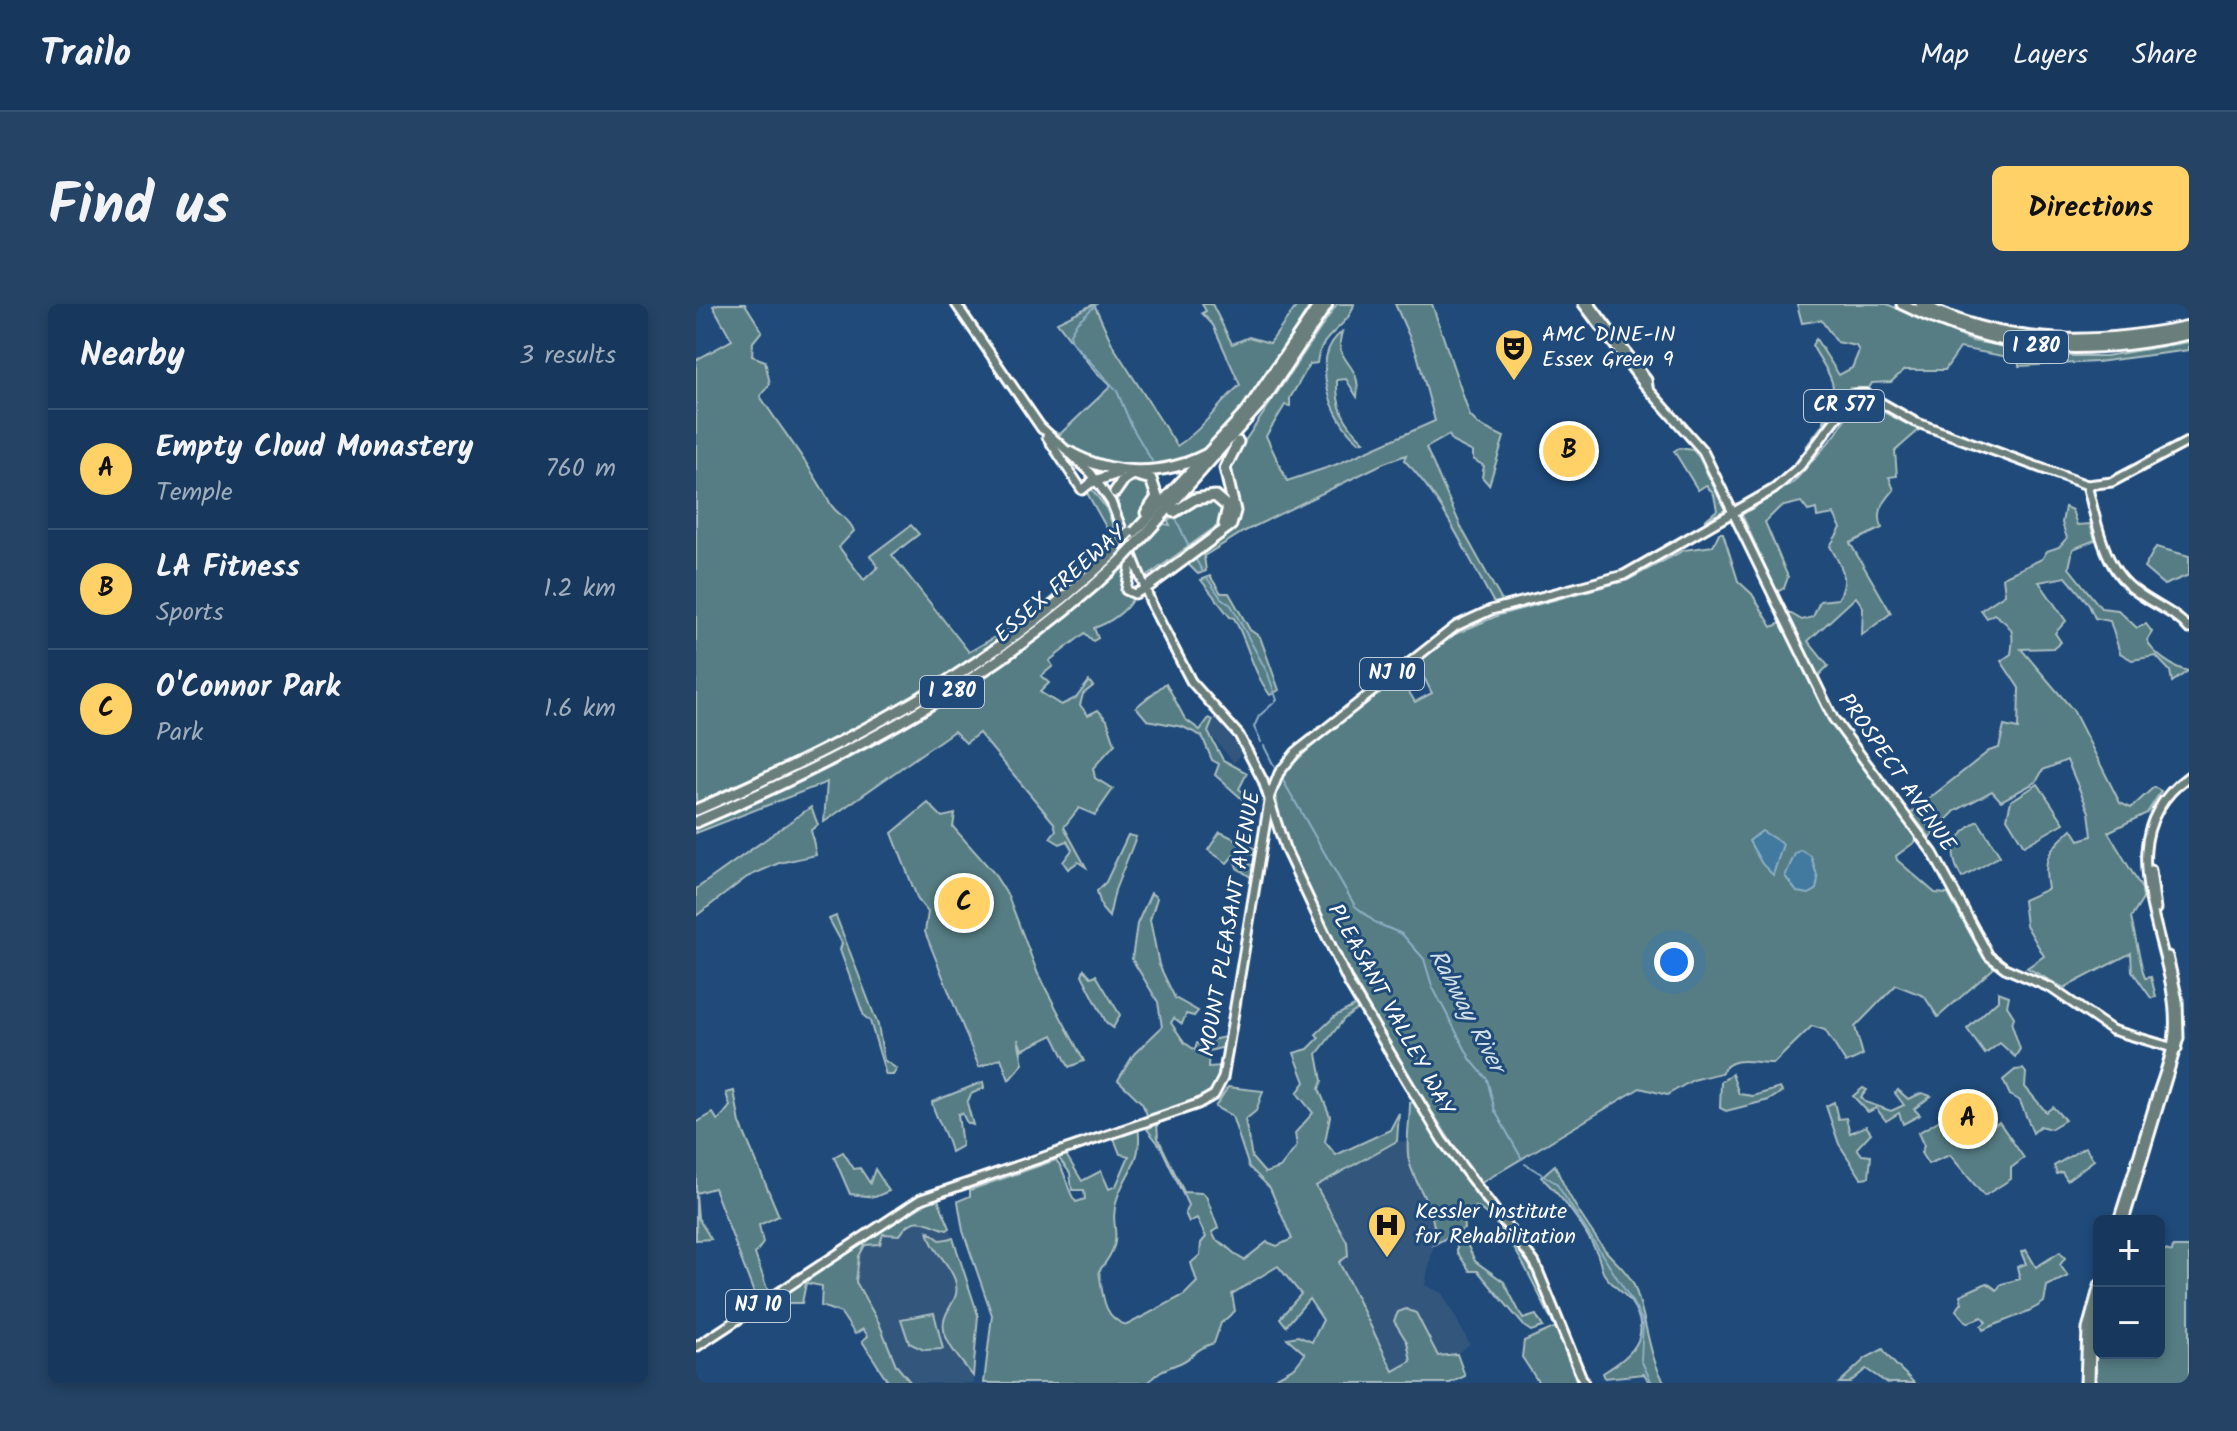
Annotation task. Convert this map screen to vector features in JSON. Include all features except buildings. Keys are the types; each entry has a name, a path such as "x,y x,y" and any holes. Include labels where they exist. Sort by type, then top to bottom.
{"highway":[{"name":"ESSEX FREEWAY","path":"696,810 826,750 952,680 1024,632 1104,563 1122,555 1130,534 1212,451 1267,385 1320,304"},
{"name":"ESSEX FREEWAY","path":"696,822 855,746 967,683 1048,626 1150,532 1265,398 1327,304"},
{"name":"I 280","path":"1902,304 1955,328 1999,341 2051,349 2113,348 2189,334"},
{"name":"I 280","path":"1921,304 1986,328 2064,341 2136,337 2189,326"},
{"path":"1143,587 1231,525 1235,511 1225,480 1225,464 1265,398"},
{"path":"1093,480 1113,471 1159,472 1177,469 1212,451"},
{"path":"1064,453 1113,471 1151,479 1157,494 1154,504 1130,534"},
{"path":"1115,492 1124,479 1133,474"},
{"path":"1143,587 1224,525 1228,507 1215,496 1199,497 1182,506 1150,532"}],"main road":[{"name":"PLEASANT VALLEY WAY","path":"956,304 1047,437 1093,480 1115,511 1143,587 1194,685 1239,735 1270,796 1288,855 1361,1005 1442,1140 1535,1263 1584,1383"},
{"name":"PROSPECT AVENUE","path":"1583,304 1703,451 1833,718 1933,853 1989,956 2005,968 2051,988 2112,1030 2174,1049"},
{"name":"PROSPECT AVENUE","path":"1590,304 1647,380 1648,386"},
{"name":"MOUNT PLEASANT AVENUE","path":"696,1347 921,1199 1198,1104 1214,1095 1223,1078 1270,796 1276,777 1304,744 1448,630 1491,610 1624,575 1733,512 1789,477 1829,431 1847,400 1858,393 1866,394 1915,422 2087,485"},
{"name":"PLEASANT VALLEY WAY","path":"1041,427 1093,480 1108,508 1122,555 1143,587"},
{"path":"1047,437 1064,453"},
{"path":"2189,441 2112,482 2087,485 2102,541 2116,573 2135,591 2175,615 2189,629"},
{"name":"PLEASANT VALLEY WAY","path":"1064,453 1081,488 1093,480"},
{"path":"1113,471 1115,511"},
{"path":"1122,555 1126,589 1134,594 1143,587"},
{"path":"1261,778 1276,777"},
{"path":"2123,1215 2174,1049 2180,1013 2151,885 2154,829 2169,798 2189,778"},
{"path":"1265,825 1280,827"},
{"path":"2088,1383 2085,1345 2099,1287"},
{"path":"2088,1383 2093,1332"}],"shaded area":[{"path":"1215,716 1242,752 1234,763 1208,732"},
{"path":"1762,831 1783,844 1773,875 1762,864 1749,841"},
{"path":"1801,850 1811,856 1818,879 1816,890 1809,894 1797,892 1785,876 1795,854"},
{"name":"Kessler Institute for Rehabilitation","path":"1397,1141 1409,1142 1408,1158 1422,1196 1433,1213 1436,1233 1425,1285 1442,1293 1470,1344 1457,1354 1438,1357 1416,1313 1396,1327 1407,1342 1411,1361 1393,1372 1339,1261 1348,1256 1316,1186"},
{"path":"921,1219 942,1229 950,1228 953,1238 929,1239 955,1279 957,1299 944,1321 946,1335 973,1376 973,1383 911,1383 896,1365 879,1323 856,1282 859,1256 865,1245 883,1234 901,1232"}],"green space":[{"path":"745,304 762,331 753,342 752,356 765,361 770,384 760,396 833,507 852,526 854,531 839,547 864,580 878,567 870,556 911,525 919,534 892,555 969,652 1028,618 1055,595 1053,590 1115,543 1087,493 1090,487 1106,508 1119,541 1003,640 931,688 815,749 696,803 696,360 732,340 713,306"},
{"path":"1094,304 1113,346 1177,446 1195,433 1240,385 1213,325 1202,313 1206,311 1202,304 1212,304 1232,344 1249,337 1270,343 1298,304 1311,304 1256,388 1222,433 1206,449 1184,463 1152,468 1115,466 1095,461 1076,452 1052,431 1060,434 1111,386 1096,373 1057,322"},
{"path":"1337,304 1354,304 1347,319 1323,344 1317,363 1310,364 1290,398 1290,406 1285,405 1266,436 1287,481 1335,465 1435,421 1417,354 1395,304 1432,304 1470,416 1479,425 1504,437 1489,485 1482,477 1484,466 1473,459 1473,452 1453,442 1449,435 1426,448 1462,529 1502,601 1494,603 1454,528 1431,492 1404,460 1406,455 1243,532 1204,556 1206,571 1198,574 1186,562 1237,523 1239,514 1228,466"},
{"path":"1797,304 1887,304 1972,341 2060,356 2106,356 2189,342 2189,350 2097,362 2019,366 2019,359 1960,348 1945,370 1904,370 1891,382 1872,383 1869,388 1850,388 1823,424 1824,415 1820,414 1832,398 1832,382 1812,345 1816,339 1839,375 1852,368 1859,351 1856,346 1837,342 1821,320 1802,323"},
{"path":"1342,332 1341,350 1358,385 1357,397 1346,379 1337,380 1338,398 1346,421 1364,441 1359,442 1340,419 1327,388 1326,356"},
{"path":"1858,399 1919,430 1895,451 1897,476 1889,477 1894,490 1882,508 1882,528 1850,543 1891,613 1862,635 1863,607 1856,597 1808,641 1828,666 1818,676 1786,611 1802,620 1813,617 1820,601 1838,599 1844,579 1830,546 1841,528 1834,514 1817,517 1816,509 1808,511 1801,502 1780,507 1765,522 1788,577 1784,588 1777,592 1742,515 1794,482 1836,434"},
{"path":"1679,448 1693,450 1699,457 1725,510 1704,521 1717,510 1714,495 1706,485 1698,490 1674,451"},
{"path":"1145,478 1154,490 1151,505 1126,532 1116,495 1127,479"},
{"path":"1201,498 1223,503 1225,520 1146,577 1135,553 1164,524 1170,525 1168,521"},
{"path":"2065,507 2072,510 2077,525 2090,524 2095,540 2073,549 2069,568 2101,608 2118,610 2137,628 2146,624 2152,632 2147,640 2158,655 2188,671 2172,682 2170,671 2156,656 2132,660 2120,653 2110,621 2095,618 2088,603 2066,577 2039,582 2066,621 2055,633 2061,642 2054,648 2021,649 2073,710 2120,803 2131,808 2154,787 2161,791 2147,813 2108,832 2142,889 2143,899 2131,918 2143,972 2145,978 2151,977 2156,997 2151,998 2132,971 2131,953 2064,988 2027,968 2044,956 2026,925 2023,900 2048,889 2047,861 2064,836 2072,829 2079,840 2092,836 2089,812 2067,760 2043,770 2036,782 2001,801 1992,791 1955,811 1930,837 1911,813 1989,751 1999,748 2004,726 2018,729 2019,688 2001,661 2011,654 2011,630 1994,614 1987,618 1981,610 2005,594 2003,577 2042,559 2047,551 2059,547 2067,538 2062,523"},
{"path":"1719,533 1723,533 1738,581 1752,594 1772,627 1781,623 1836,728 1917,834 1915,842 1896,856 1897,860 1935,893 1948,894 1983,957 1994,968 1938,1017 1924,996 1896,985 1855,1027 1863,1055 1846,1063 1825,1030 1812,1026 1774,1063 1731,1063 1721,1073 1693,1080 1667,1095 1640,1088 1481,1183 1429,1108 1323,921 1296,862 1280,815 1278,786 1285,774 1314,744 1400,677 1415,702 1432,693 1417,664 1453,635 1499,615 1628,580 1684,550 1713,546"},
{"path":"2156,547 2189,556 2189,575 2164,585 2144,568"},
{"path":"1128,561 1122,589 1133,598 1130,603 1116,616 1094,628 1098,638 1093,641 1085,633 1049,661 1053,666 1041,676 1049,683 1040,692 1061,705 1076,698 1089,681 1093,686 1083,694 1080,705 1088,715 1098,710 1107,720 1115,744 1093,768 1095,778 1113,789 1095,815 1079,808 1064,827 1086,867 1078,862 1068,869 1063,862 1072,850 1067,841 1060,844 1050,838 1056,830 1054,823 979,733 966,743 954,731 824,822 827,782 696,833 696,828 813,776 925,716 1031,644"},
{"path":"1210,576 1221,593 1229,593 1250,630 1260,637 1279,690 1270,695 1234,618 1201,580"},
{"path":"1166,683 1185,719 1200,730 1209,718 1213,720 1208,732 1223,760 1247,773 1239,789 1248,796 1249,805 1215,775 1219,764 1212,760 1202,736 1183,727 1147,720 1136,707"},
{"path":"2038,784 2064,823 2024,846 2007,818 2011,801"},
{"path":"928,803 942,817 955,814 953,827 993,872 1008,896 1038,974 1084,1061 1069,1067 1053,1035 1022,1050 1018,1039 1023,1064 1009,1080 1001,1058 979,1067 925,932 928,912 918,900 892,833"},
{"path":"811,807 818,825 811,830 816,855 779,863 747,877 696,916 696,889"},
{"path":"1978,821 2000,856 1962,878 1954,860 1955,845 1963,833"},
{"path":"1220,832 1256,849 1254,855 1242,852 1241,863 1253,865 1252,878 1237,868 1233,856 1227,863 1208,850"},
{"path":"1128,835 1136,837 1115,890 1109,917 1102,909 1097,891 1106,882"},
{"path":"1151,893 1157,898 1150,920 1159,965 1175,998 1198,1011 1194,1016 1186,1014 1182,1024 1174,1018 1171,1023 1185,1043 1195,1050 1197,1043 1225,1037 1225,1047 1209,1051 1208,1067 1222,1066 1218,1079 1204,1096 1148,1117 1142,1103 1118,1080 1134,1054 1162,1027 1158,1002 1132,959 1137,924"},
{"path":"836,916 878,1025 884,1060 897,1069 893,1075 886,1075 870,1021 864,1016 840,950 842,943 829,919"},
{"path":"1084,969 1091,977 1096,975 1120,1015 1113,1028 1106,1022 1082,975"},
{"path":"1998,992 2009,996 2007,1006 2014,1017 2012,1025 2020,1049 2015,1057 2000,1043 1985,1054 1967,1029 1998,1000"},
{"path":"1356,1005 1358,1009 1344,1019 1317,1054 1322,1081 1319,1089 1330,1116 1325,1142 1336,1155 1390,1130 1399,1113 1397,1141 1316,1186 1347,1242 1348,1256 1339,1262 1393,1371 1411,1361 1407,1342 1394,1321 1398,1312 1406,1309 1416,1313 1438,1356 1457,1354 1465,1376 1450,1383 1266,1383 1295,1367 1305,1354 1287,1338 1298,1336 1312,1342 1323,1320 1309,1299 1286,1326 1280,1318 1301,1294 1278,1266 1232,1294 1235,1311 1221,1323 1214,1343 1159,1373 1148,1383 984,1383 992,1315 963,1231 958,1201 970,1196 970,1190 1056,1160 1076,1202 1085,1199 1084,1190 1072,1190 1070,1173 1058,1157 1065,1153 1082,1181 1101,1171 1109,1189 1116,1186 1129,1156 1120,1154 1113,1136 1138,1127 1136,1158 1117,1199 1113,1249 1099,1271 1108,1311 1127,1325 1184,1295 1197,1282 1191,1263 1200,1255 1201,1243 1206,1237 1197,1218 1189,1222 1185,1213 1188,1205 1161,1147 1147,1129 1157,1124 1158,1138 1184,1192 1206,1196 1218,1228 1212,1232 1216,1240 1237,1256 1244,1260 1267,1242 1277,1246 1292,1239 1270,1188 1249,1167 1232,1116 1215,1107 1228,1087 1263,1091 1256,1111 1245,1120 1252,1158 1265,1173 1280,1168 1297,1146 1295,1133 1313,1113 1297,1093 1305,1082 1294,1053 1308,1049 1319,1038 1316,1034 1335,1016"},
{"path":"2023,1069 2026,1073 2025,1087 2046,1112 2053,1107 2065,1120 2050,1129 2040,1126 2033,1133 2020,1101 2010,1095 2003,1080 2015,1070"},
{"path":"1732,1074 1739,1094 1753,1096 1780,1088 1782,1092 1769,1100 1726,1111 1720,1108 1721,1082"},
{"path":"983,1082 984,1088 971,1094 967,1103 973,1125 967,1123 962,1113 958,1114 962,1146 951,1152 932,1102"},
{"path":"1863,1088 1867,1090 1861,1097 1865,1102 1891,1111 1904,1105 1895,1093 1898,1090 1908,1099 1922,1093 1931,1096 1914,1109 1920,1115 1903,1124 1899,1113 1886,1121 1876,1108 1868,1112 1853,1096"},
{"path":"734,1091 740,1123 779,1216 759,1225 763,1243 755,1254 769,1294 757,1301 714,1188 696,1193 696,1123 713,1113 718,1121 730,1106 726,1093"},
{"path":"1414,1102 1442,1149 1521,1248 1556,1323 1553,1324 1510,1242 1488,1215 1476,1207 1463,1218 1464,1229 1433,1245 1431,1212 1408,1155 1410,1103"},
{"path":"1834,1102 1838,1119 1846,1118 1850,1133 1866,1126 1871,1133 1857,1148 1862,1155 1871,1156 1869,1177 1861,1178 1839,1144 1826,1106"},
{"path":"1945,1117 1955,1134 1962,1130 1969,1134 1987,1131 1999,1122 2024,1158 2011,1168 2011,1179 1984,1196 1950,1155 1928,1164 1921,1153 1924,1146 1918,1133"},
{"path":"2085,1147 2094,1160 2067,1180 2062,1172 2057,1174 2054,1166"},
{"path":"843,1152 854,1169 860,1168 870,1183 875,1169 889,1191 875,1197 850,1194 834,1157"},
{"path":"1555,1165 1584,1219 1633,1283 1654,1360 1665,1383 1650,1383 1644,1374 1605,1378 1603,1373 1623,1360 1636,1344 1640,1325 1630,1301 1604,1274 1591,1241 1578,1221 1541,1177"},
{"path":"696,1193 698,1218 711,1239 696,1240"},
{"path":"937,1197 950,1228 947,1230 916,1222 900,1235 883,1234 880,1244 865,1245 859,1256 856,1282 879,1323 896,1365 911,1383 889,1383 862,1341 868,1336 863,1329 855,1334 841,1313 821,1306 822,1286 806,1283 802,1303 782,1303 774,1310 768,1301"},
{"path":"928,1231 940,1240 953,1238 978,1315 973,1376 945,1335 944,1321 955,1298 955,1280"},
{"path":"1466,1242 1475,1261 1504,1282 1523,1319 1536,1315 1543,1327 1531,1331 1525,1327 1478,1271 1470,1271 1457,1252 1457,1244"},
{"path":"2173,1247 2189,1247 2189,1383 2097,1383 2096,1359 2165,1359 2165,1250 2172,1252"},
{"path":"2026,1250 2036,1267 2060,1252 2065,1258 2060,1265 2068,1276 2047,1286 2044,1302 2030,1310 1983,1330 1981,1326 1986,1322 1982,1317 1967,1323 1956,1310 1962,1303 1960,1295 1987,1283 1997,1290 2001,1284 2020,1279 2017,1267 2026,1264 2021,1252"},
{"path":"934,1313 943,1349 924,1350 909,1343 901,1319"},
{"path":"1556,1327 1577,1383 1539,1383 1522,1357 1524,1341"},
{"path":"1883,1349 1914,1383 1887,1383 1866,1369 1849,1383 1839,1383 1866,1358"}],"waterway":[{"name":"Rahway River","path":"1097,304 1077,322 1070,334 1072,342 1117,391 1132,427 1152,461"},
{"name":"Rahway River","path":"1177,521 1188,545"},
{"name":"Rahway River","path":"1195,558 1203,572"},
{"name":"Rahway River","path":"1207,578 1221,598 1231,605 1268,674 1277,700 1259,716 1254,727 1261,742"},
{"name":"Rahway River","path":"1264,746 1275,768"},
{"name":"Rahway River","path":"1281,777 1355,906 1376,923 1402,934 1424,959 1432,986 1471,1060 1487,1079 1495,1111 1522,1159"},
{"name":"Rahway River","path":"1525,1164 1556,1183 1630,1298 1643,1322 1641,1360 1652,1383"}],"place":[{"name":"AMC DINE-IN Essex Green 9","path":"1514,382"},
{"name":"LA Fitness","path":"1569,451"},
{"name":"O'Connor Park","path":"964,903"},
{"name":"Empty Cloud Monastery","path":"1968,1119"},
{"name":"Kessler Institute for Rehabilitation","path":"1387,1259"}]}
